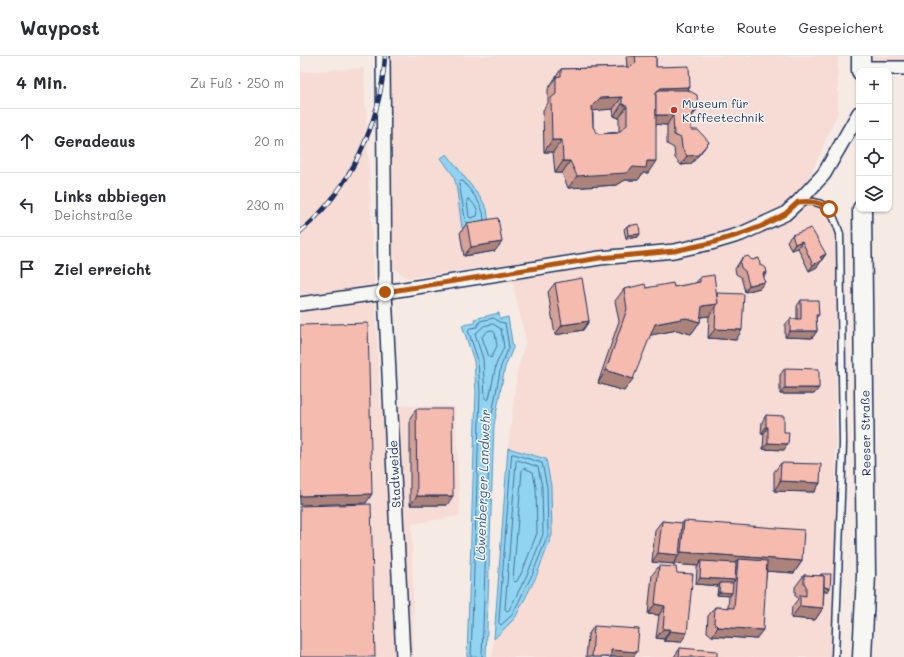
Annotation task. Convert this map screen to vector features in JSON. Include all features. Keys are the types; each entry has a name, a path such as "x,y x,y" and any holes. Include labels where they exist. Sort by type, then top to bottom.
{"main road":[{"name":"Reeser Straße","path":"862,212 866,575 862,657"}],"street":[{"name":"Stadtweide","path":"383,56 385,292 402,657"},
{"path":"861,65 904,68"},
{"path":"300,304 600,258 674,251 711,243 741,234 762,226 785,214 798,202 824,174 856,119"}],"lane":[{"path":"798,202 816,202 826,206 834,218 840,234 843,444 835,657"}],"shaded area":[{"path":"376,56 838,56 838,112 808,181 836,233 835,657 492,657 494,639 515,618 536,577 552,535 546,459 508,448 517,372 526,340 508,264 408,278 391,267"},
{"path":"868,56 904,56 904,62 868,62"},
{"path":"364,68 380,405 455,407 460,516 412,524 414,657 300,657 300,72"}],"water":[{"path":"447,154 482,200 487,209 489,224 462,228 456,184 453,175 441,158"},
{"name":"Löwenberger Landwehr","path":"499,313 500,319 508,317 513,348 505,367 494,425 486,657 467,657 476,392 474,361 462,325 475,323 474,319"},
{"path":"508,448 546,459 551,486 552,535 536,577 515,618 494,639"}],"building":[{"path":"635,56 656,56 656,67 689,66 690,87 661,88 656,92 656,161 647,161 646,168 633,167 626,173 577,176 570,161 563,161 562,140 552,140 551,98 556,94 556,77 561,76 561,69 629,67 636,63","holes":["622,97 622,104 627,106 627,125 618,133 598,134 593,127 592,106 600,98"]},
{"path":"659,90 688,90 697,95 698,109 691,115 691,130 698,130 709,142 698,155 687,156 682,148 681,138 674,135 673,115 656,115 656,93"},
{"path":"498,218 502,242 471,247 467,223"},
{"path":"639,224 640,234 628,235 627,226"},
{"path":"811,228 826,254 820,257 822,260 813,265 802,241 795,244 792,235"},
{"path":"748,256 752,260 759,258 760,265 766,268 767,273 763,273 765,282 749,285 745,271 741,268 740,263 742,258"},
{"path":"714,275 718,304 702,306 700,322 686,318 655,324 633,379 606,370 627,309 624,289 645,284 646,288 673,283 674,287 700,282 700,277"},
{"path":"582,278 589,321 562,325 555,283"},
{"path":"717,293 744,294 742,330 715,329 716,307 718,304"},
{"path":"801,300 818,300 819,315 816,315 817,331 790,331 790,319 801,319"},
{"path":"368,323 372,494 300,496 300,325"},
{"path":"785,368 819,369 819,388 785,388"},
{"path":"416,409 452,409 453,496 417,496"},
{"path":"766,415 784,416 784,432 789,432 788,444 768,443"},
{"path":"781,463 821,464 820,483 780,481"},
{"path":"371,504 375,657 300,657 300,506"},
{"path":"662,521 682,523 679,555 658,553"},
{"path":"684,521 804,530 802,561 681,552"},
{"path":"738,559 767,561 763,630 718,627 714,623 715,607 734,608"},
{"path":"701,561 736,563 735,580 700,578"},
{"path":"659,566 676,567 677,573 693,574 687,633 663,629 665,606 655,604"},
{"path":"821,574 831,574 830,588 824,587 824,576 821,576"},
{"path":"804,575 824,576 823,608 800,606 800,595 806,596"},
{"path":"720,583 733,583 732,593 719,592"},
{"path":"594,626 639,629 637,652 611,650 611,657 592,657"},
{"path":"680,648 717,651 717,657 679,657"}],"railway":[{"path":"300,232 318,215 334,196 360,153 370,129 377,105 385,56"}],"place":[{"name":"Museum für Kaffeetechnik","path":"674,110"}],"route":[{"path":"385,292 600,258 674,251 711,243 762,226 785,214 798,202 816,202 829,209"}]}
